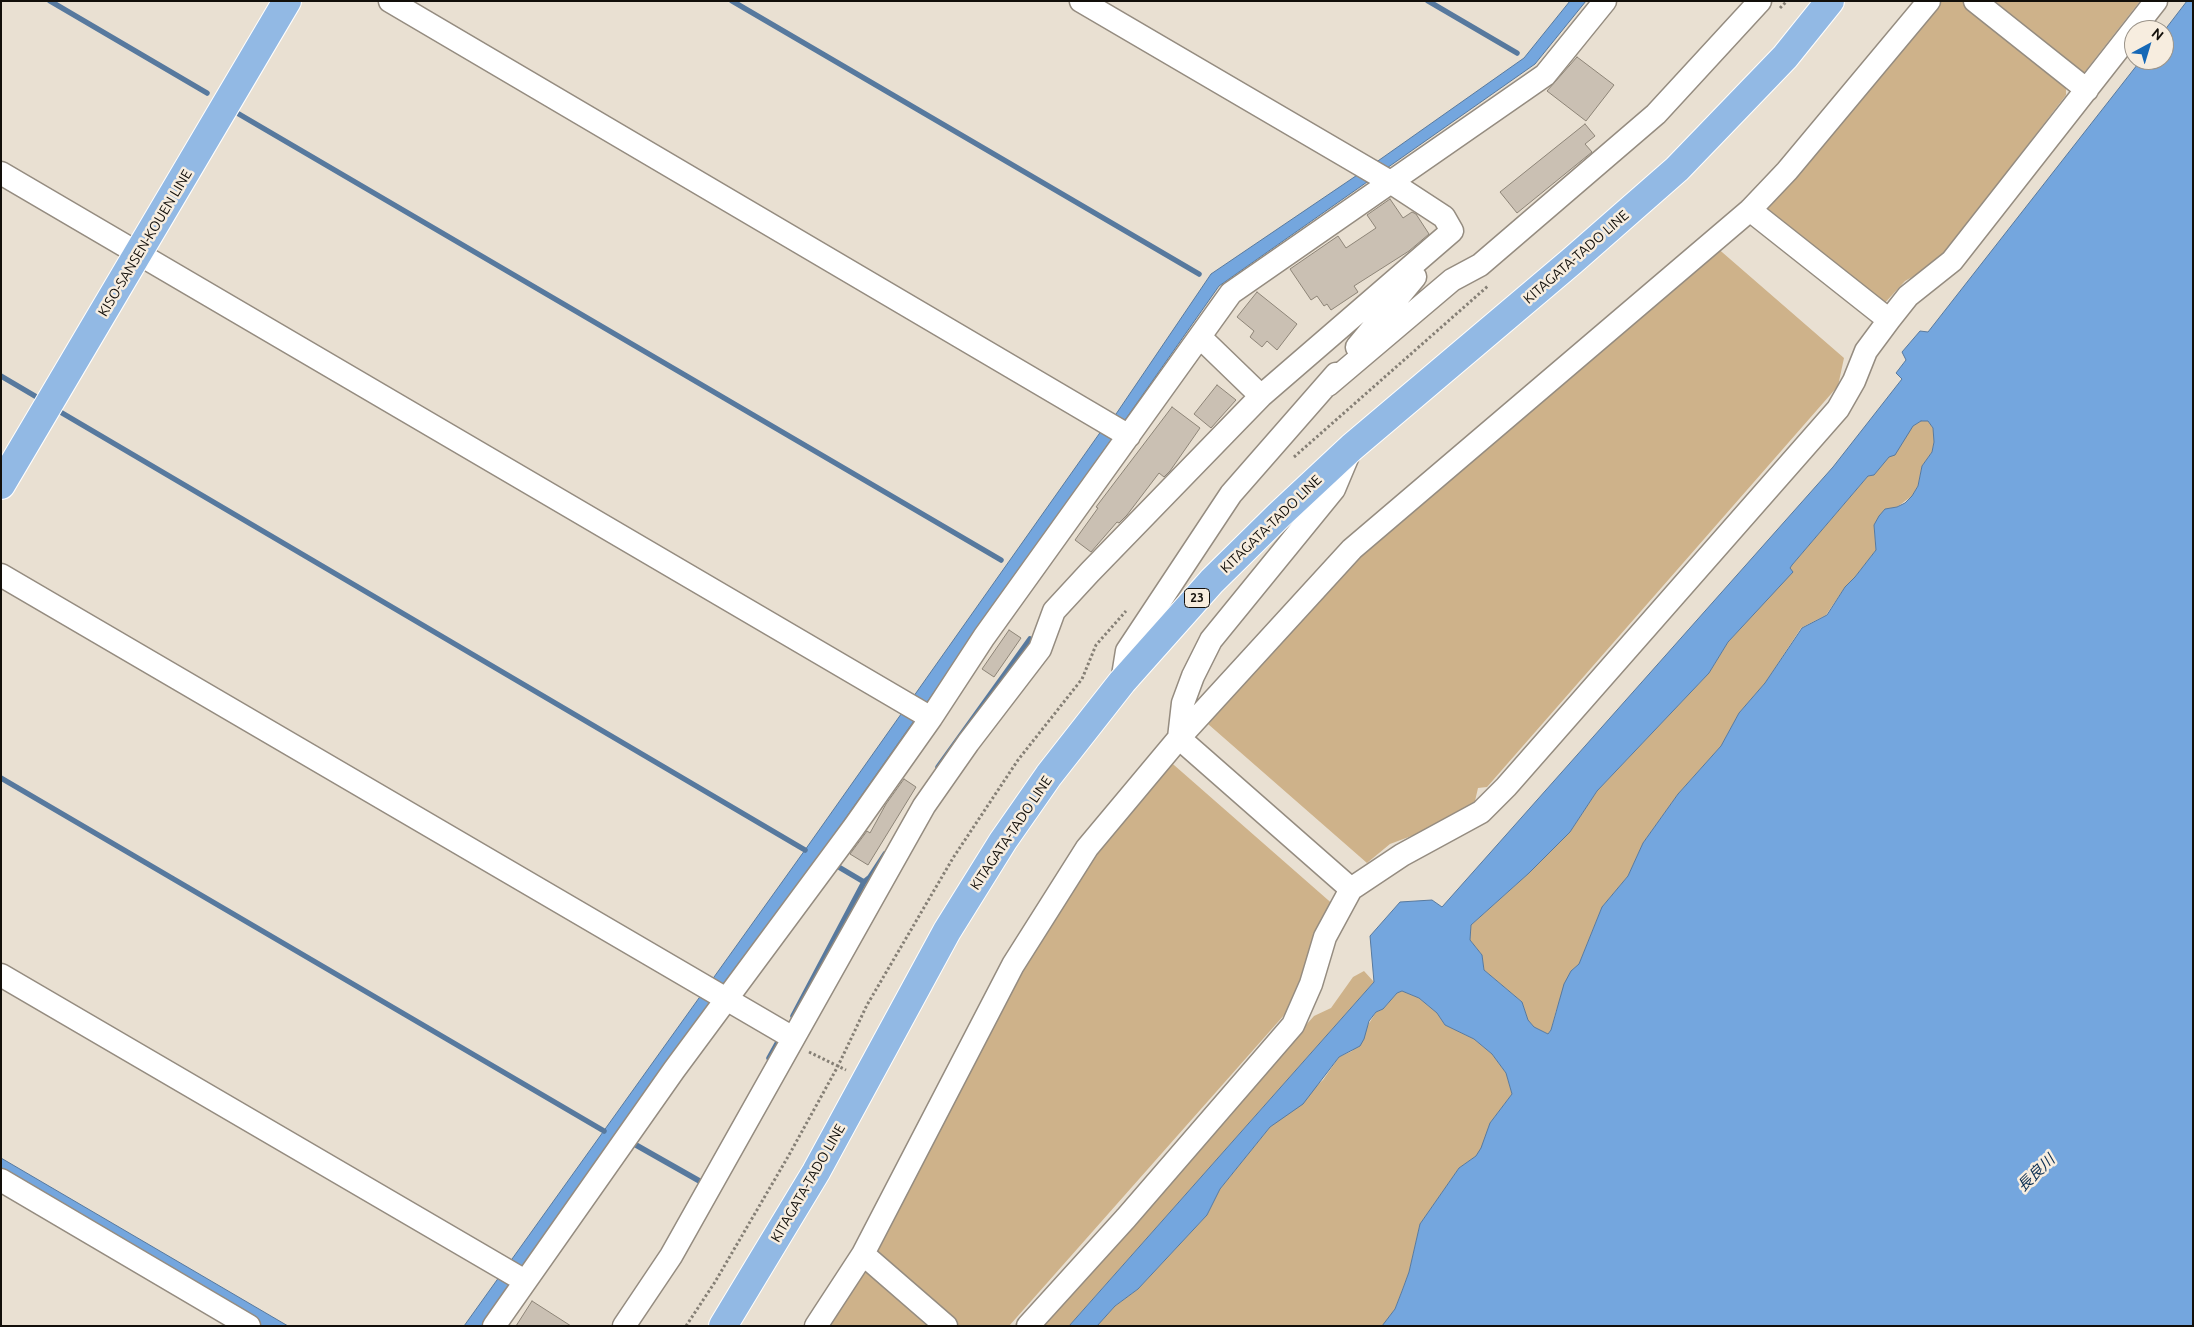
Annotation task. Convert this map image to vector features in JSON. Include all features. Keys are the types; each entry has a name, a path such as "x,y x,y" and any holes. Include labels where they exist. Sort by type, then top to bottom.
{"main road":[{"name":"KISO-SANSEN-KOUEN LINE","path":"1,485 287,1"},
{"name":"KITAGATA-TADO LINE","path":"723,1326 816,1172 947,930 1049,774 1122,682 1212,581 1352,447 1678,169 1785,57 1830,1"}],"street":[{"path":"390,1 1120,430"},
{"path":"1081,1 1386,180 1444,217 1452,231"},
{"path":"494,1326 516,1276 674,1070 717,994 854,828 920,712 984,637 1120,430 1200,337 1231,293 1386,180 1545,75 1605,1"},
{"path":"1328,385 1452,280 1480,265 1656,114 1760,1"},
{"path":"816,1326 863,1254 1013,965 1087,848 1179,738 1352,549 1750,210 1787,171 1929,1"},
{"path":"1975,1 2087,90"},
{"path":"1028,1326 1126,1218 1293,1026 1311,984 1325,937 1351,889 1402,855 1482,812 1506,787 1838,409 1854,381 1866,351 1889,320 1908,296 1952,261 2156,1"},
{"path":"1,173 920,712"},
{"path":"1750,210 1889,320"},
{"path":"1122,682 1127,651 1231,494 1328,385 1363,339 1452,231"},
{"path":"624,1326 671,1256 924,806 968,742 1040,649 1054,611 1261,396 1452,231"},
{"path":"1200,337 1261,396"},
{"path":"1179,738 1183,703 1193,676 1211,640 1334,489 1352,447"},
{"path":"1,575 717,994 792,1040"},
{"path":"1179,738 1351,889"},
{"path":"1,975 516,1276"},
{"path":"1,1180 249,1326"},
{"path":"863,1254 946,1326"}],"path":[{"path":"792,1040 866,1081"}],"shaded area":[{"path":"1941,1 1962,1 2066,83 2066,95 1947,250 1930,267 1905,281 1882,306 1759,210 1790,182"},
{"path":"1980,1 2140,1 2083,74"},
{"path":"1715,246 1844,358 1838,386 1487,787 1478,788 1475,801 1454,820 1390,844 1367,863 1200,717 1356,551"},
{"path":"1921,421 1928,421 1933,428 1934,442 1932,452 1922,466 1918,486 1912,496 1897,507 1885,509 1874,525 1876,550 1845,587 1826,615 1801,628 1765,683 1739,713 1721,746 1678,794 1643,843 1628,876 1602,907 1579,964 1571,971 1551,1030 1548,1034 1534,1027 1528,1020 1522,1002 1484,970 1482,955 1470,940 1471,925 1529,873 1570,832 1597,791 1709,673 1728,642 1792,572 1790,568 1792,565 1868,476 1874,475 1913,426"},
{"path":"1166,758 1336,907 1293,1005 1009,1326 959,1326 875,1250 1049,918"},
{"path":"1364,971 1374,982 1069,1326 1040,1326 1314,1016 1331,1008 1353,977"},
{"path":"1402,991 1419,998 1437,1013 1445,1025 1474,1039 1492,1054 1506,1073 1512,1094 1490,1123 1482,1148 1476,1156 1459,1168 1420,1224 1409,1272 1395,1309 1386,1322 1382,1326 1097,1326 1115,1306 1138,1289 1207,1215 1220,1189 1270,1127 1323,1080 1339,1057 1352,1051 1376,1012 1383,1009 1397,993"},
{"path":"870,1268 938,1326 823,1326 859,1269"}],"water":[{"path":"1570,1 1586,1 1535,64 1219,286 819,856 711,1000 628,1125 483,1326 464,1326 805,850 1104,427 1114,417 1211,274 1375,163 1524,58"},
{"name":"長良川","path":"2187,1 2193,1 2193,1326 1382,1326 1395,1309 1402,1291 1409,1272 1420,1224 1459,1168 1476,1156 1490,1123 1512,1094 1506,1073 1492,1054 1474,1039 1445,1025 1437,1013 1419,998 1402,991 1397,993 1383,1009 1376,1012 1369,1021 1360,1046 1339,1057 1303,1104 1270,1127 1220,1189 1207,1215 1138,1289 1115,1306 1097,1326 1069,1326 1374,982 1370,936 1400,902 1432,900 1442,907 1833,467 1902,379 1896,373 1906,360 1902,352 1920,331 1928,332 2133,70 2174,70 2174,20 2172,20","holes":["1921,421 1928,421 1933,428 1934,442 1932,452 1922,466 1918,486 1912,496 1905,503 1897,507 1885,509 1879,516 1874,525 1876,550 1845,587 1827,615 1802,628 1765,683 1739,713 1721,746 1678,794 1643,843 1628,876 1602,907 1579,964 1571,971 1564,984 1551,1030 1548,1034 1534,1027 1528,1020 1522,1002 1484,970 1482,955 1470,940 1471,925 1529,873 1570,832 1597,791 1709,673 1728,642 1793,572 1790,568 1792,565 1868,476 1874,475 1889,457 1895,455 1913,426"]},
{"path":"1,1158 288,1326 259,1326 1,1174"}],"building":[{"path":"1577,57 1614,85 1586,121 1547,91"},
{"path":"1585,124 1595,136 1585,144 1592,152 1517,213 1500,192"},
{"path":"1390,199 1403,218 1412,212 1416,214 1429,234 1409,251 1354,286 1358,292 1331,310 1327,304 1324,306 1317,296 1311,300 1290,269 1338,236 1346,248 1376,228 1367,215"},
{"path":"1257,292 1297,324 1277,350 1267,341 1262,347 1250,337 1254,331 1237,317"},
{"path":"1217,385 1236,400 1211,428 1194,414"},
{"path":"1172,407 1200,428 1170,471 1164,477 1159,473 1127,515 1119,523 1117,522 1091,552 1075,540 1098,508 1096,507"},
{"path":"1009,630 1021,638 994,677 982,669"},
{"path":"904,779 916,787 868,865 850,854 867,831 870,833 886,804"},
{"path":"532,1301 571,1326 516,1326"}],"waterway":[{"path":"50,1 207,93"},
{"path":"732,1 1199,274"},
{"path":"1428,1 1517,53"},
{"path":"232,110 1001,560"},
{"path":"1,376 40,399"},
{"path":"57,410 805,850"},
{"path":"938,767 1030,639"},
{"path":"1,778 604,1131"},
{"path":"837,866 864,882 870,877 885,854"},
{"path":"793,1016 864,882"},
{"path":"769,1058 779,1040"},
{"path":"636,1145 704,1182"}]}
